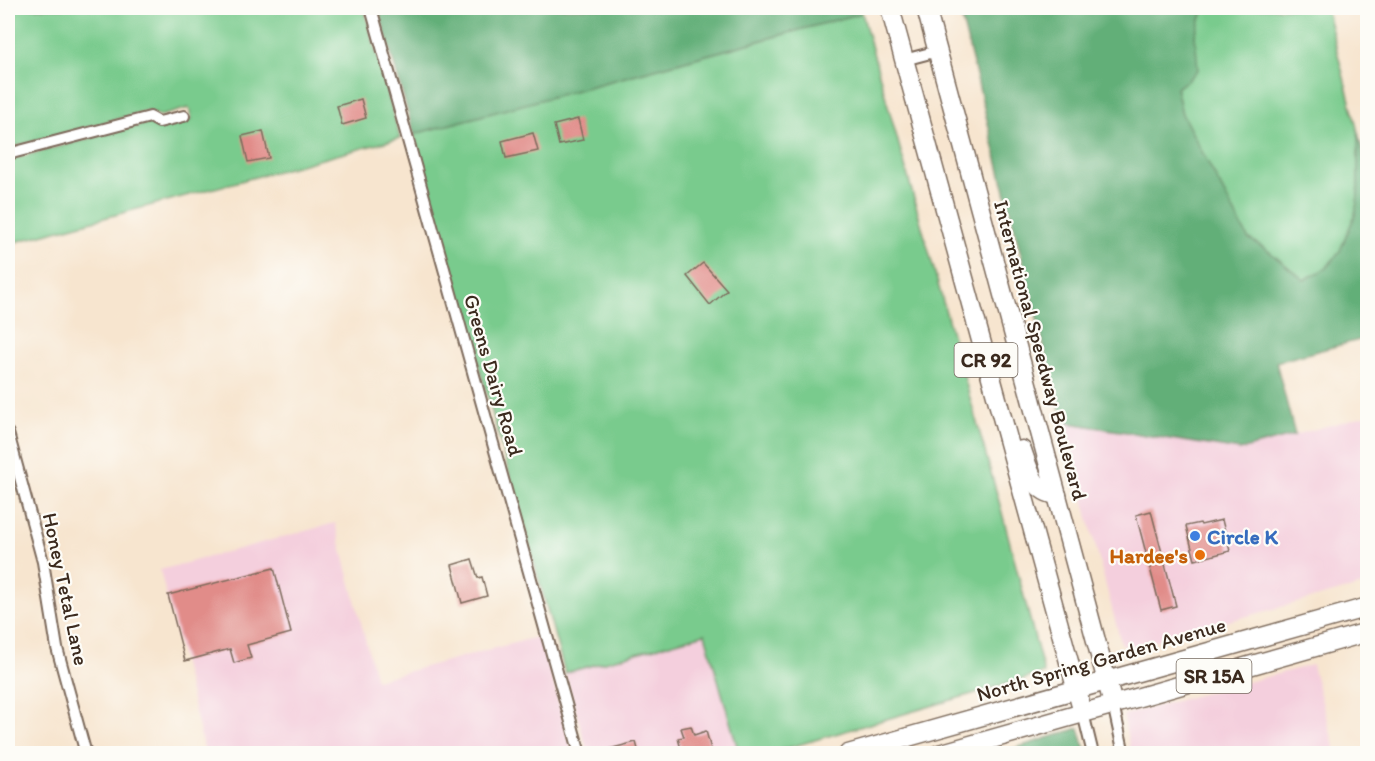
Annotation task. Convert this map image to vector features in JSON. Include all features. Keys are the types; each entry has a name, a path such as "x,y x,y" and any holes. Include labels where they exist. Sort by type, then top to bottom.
{"main road":[{"name":"CR 92","path":"890,8 1083,713"},
{"name":"International Speedway Boulevard","path":"926,8 1113,704"},
{"path":"978,330 1032,479 1041,489 1049,494 1057,495"},
{"name":"North Spring Garden Avenue","path":"848,753 1368,607"},
{"name":"SR 15A","path":"939,753 1368,632"}],"street":[{"name":"Greens Dairy Road","path":"371,8 580,753"},
{"path":"904,60 938,51"},
{"path":"8,154 150,117 159,122 184,116"},
{"name":"Honey Tetal Lane","path":"8,433 43,562 57,648 86,753"},
{"path":"1113,704 1124,753"},
{"path":"1083,713 1093,753"}],"shaded area":[{"path":"1367,415 1367,584 1128,648 1121,643 1063,422 1240,450"},
{"path":"335,523 376,680 540,636 573,753 205,753 160,570"},
{"path":"705,634 739,753 588,753 565,673"},
{"path":"1312,665 1336,753 1131,753 1123,715"}],"green space":[{"path":"8,8 364,8 400,138 8,244 8,160 148,123 160,128 192,120 189,108 160,116 148,111 8,148"},
{"path":"378,8 861,8 862,13 414,134"},
{"path":"959,8 1204,8 1195,35 1198,69 1187,81 1176,88 1182,114 1248,238 1266,249 1304,280 1325,269 1339,253 1355,215 1358,196 1358,132 1367,171 1367,338 1276,362 1295,435 1240,450 1063,422"},
{"path":"1204,8 1326,8 1358,132 1358,196 1355,215 1339,253 1325,269 1304,280 1266,249 1248,238 1182,114 1176,87 1187,81 1197,69 1195,35"},
{"path":"862,13 1000,505 1044,673 767,754 739,753 705,634 565,673 414,134"},
{"path":"1079,728 1086,753 1000,753"}],"building":[{"path":"361,99 366,118 342,125 337,106"},
{"path":"578,119 583,140 559,145 554,125"},
{"path":"263,131 269,158 248,162 242,136"},
{"path":"533,133 538,151 506,158 502,141"},
{"path":"703,263 727,290 710,305 687,276"},
{"name":"Circle K","path":"1151,511 1176,606 1161,610 1136,515"},
{"path":"1222,520 1230,551 1195,560 1186,526"},
{"path":"472,559 478,578 482,577 487,596 462,603 452,565"},
{"path":"274,568 291,633 247,645 251,658 234,663 230,649 185,661 168,595"},
{"path":"691,726 694,735 706,731 712,753 682,753 678,738 684,737 681,728"},
{"path":"636,742 639,753 605,753 605,750"}],"place":[{"name":"Circle K","path":"1195,536"},
{"name":"Hardee's","path":"1200,555"}]}
